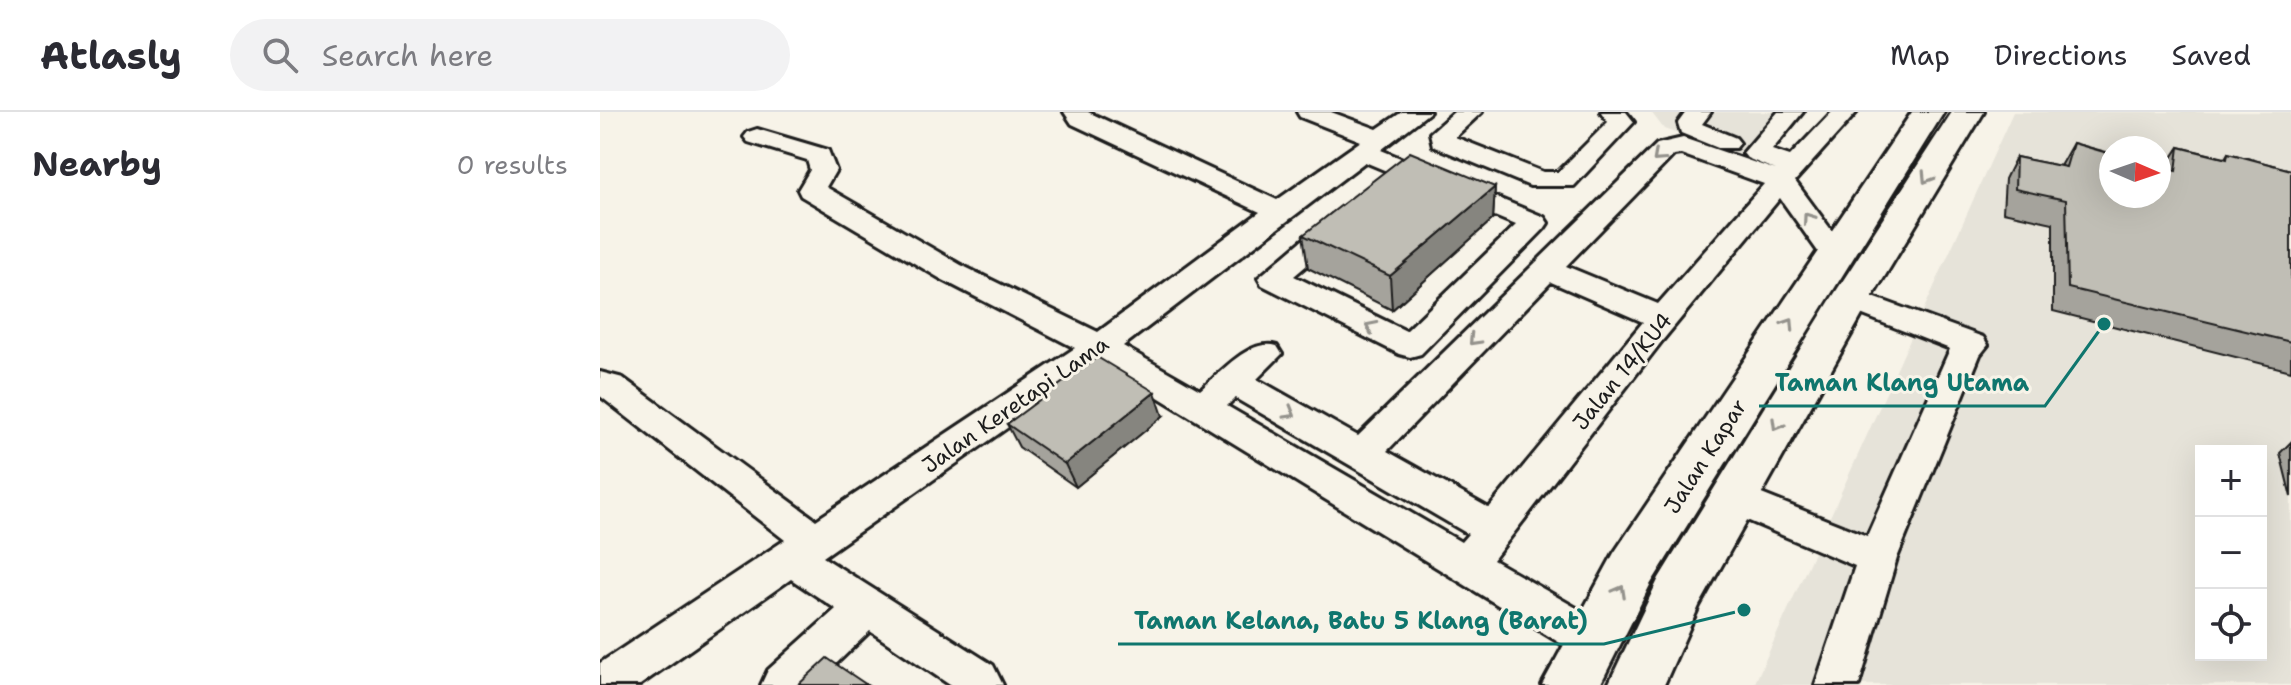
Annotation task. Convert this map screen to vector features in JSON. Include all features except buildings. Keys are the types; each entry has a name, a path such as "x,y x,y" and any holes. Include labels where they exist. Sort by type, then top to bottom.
{"highway":[{"name":"Jalan Kapar","path":"1570,685 1632,569 1928,112"},
{"name":"Jalan Kapar","path":"1636,685 1678,594 1851,299 1968,112"}],"street":[{"path":"1076,112 1081,119 1279,211"},
{"path":"1309,112 1407,168 1534,223 1410,346 1273,278 1358,208"},
{"name":"Jalan Keretapi Lama","path":"604,685 1100,347 1279,211 1418,112"},
{"path":"1470,112 1442,133 1442,141 1539,180 1565,180 1622,122 1613,112"},
{"path":"1699,112 1690,123 1690,128 1756,153 1788,174 1834,254"},
{"path":"1756,153 1791,112"},
{"name":"Jalan 14/KU4","path":"1466,565 1663,318 1845,112"},
{"path":"1912,112 1928,112"},
{"path":"757,137 819,155 823,170 811,190 851,216 951,272 1100,347 1593,640"},
{"path":"1362,454 1544,268 1666,149 1683,146 1788,174"},
{"path":"1383,188 1407,168"},
{"path":"1544,268 1663,318"},
{"path":"1837,685 1877,558 1967,348 1972,345 1851,299"},
{"path":"1202,408 1266,354"},
{"path":"1233,381 1494,530"},
{"path":"600,384 611,387 867,607 978,679 981,685"},
{"path":"1734,498 1877,558"},
{"path":"783,685 867,607"}],"shaded area":[{"path":"1651,112 1792,112 1749,159 1664,129"},
{"path":"2013,112 2291,112 2291,685 1754,685"}],"place":[{"name":"Taman Klang Utama","path":"2104,324"},
{"name":"Taman Kelana, Batu 5 Klang (Barat)","path":"1744,610"}]}
